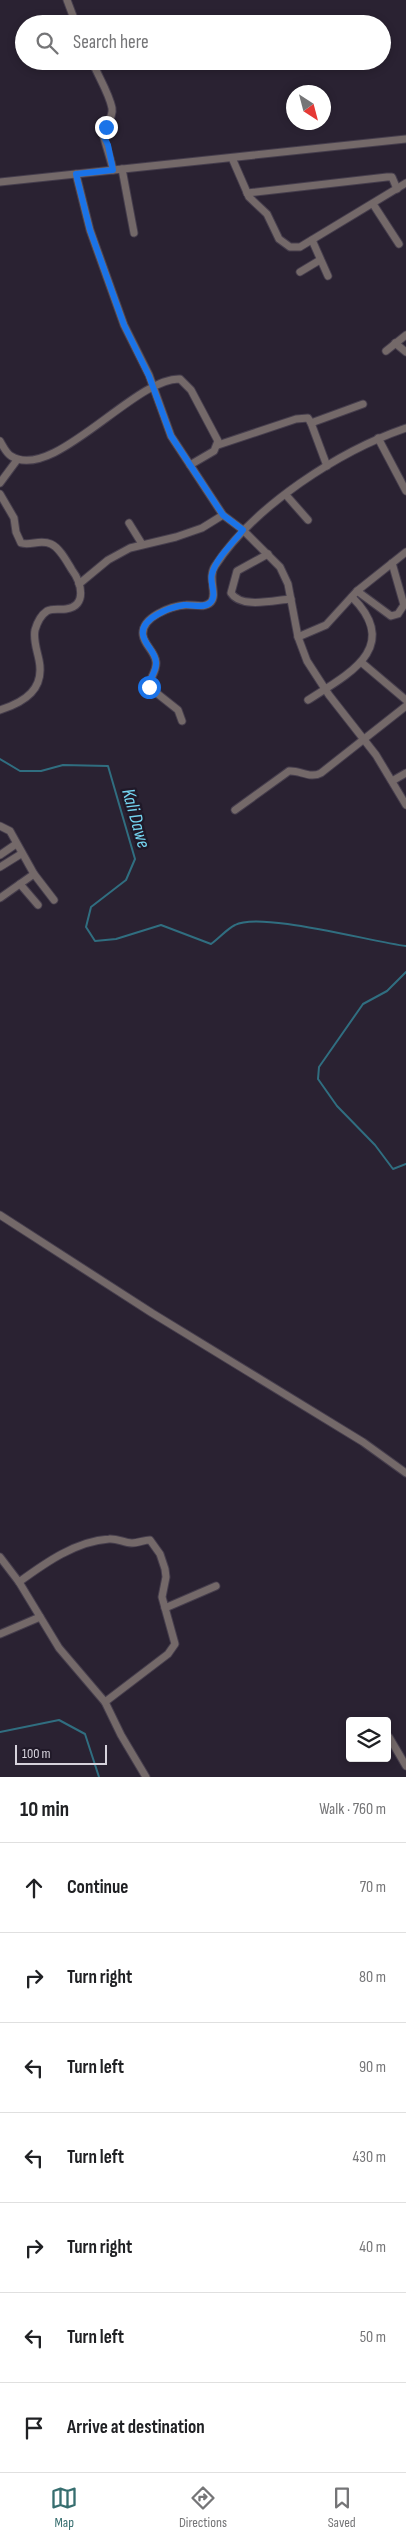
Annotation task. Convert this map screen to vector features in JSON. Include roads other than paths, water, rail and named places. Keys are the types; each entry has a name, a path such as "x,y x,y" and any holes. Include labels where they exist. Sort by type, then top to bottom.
{"street":[{"path":"67,0 73,15"},
{"path":"96,70 111,107 112,115 103,130 103,135 108,145 113,170"},
{"path":"0,182 406,139"},
{"path":"232,158 248,193 267,214 281,241 294,248 312,240 406,183"},
{"path":"122,169 134,233"},
{"path":"76,174 90,230 124,325 154,387 171,436 223,515 243,530 280,567 288,584 298,637 307,661 392,781 406,805"},
{"path":"248,193 387,176 392,177 397,189"},
{"path":"373,204 399,244"},
{"path":"312,240 328,276"},
{"path":"300,272 320,260"},
{"path":"386,351 406,336"},
{"path":"395,343 406,352"},
{"path":"0,441 9,456 17,460 24,461 51,454 154,387 172,379 180,380 186,384 196,399 218,445"},
{"path":"311,423 363,404"},
{"path":"190,466 214,451 218,445 296,419 308,418 327,466"},
{"path":"182,721 178,710 149,687 149,682 156,669 156,660 143,637 144,628 149,620 164,611 188,604 205,606 211,602 214,596 210,579 214,568 243,530 286,495 327,466 362,445 406,428"},
{"path":"378,438 406,491"},
{"path":"0,484 17,460"},
{"path":"0,494 14,518 16,532 21,542 26,544 43,541 53,544 76,575 82,591 79,601 73,607 48,611 40,620 34,640 41,670 37,688 25,700 0,710"},
{"path":"286,495 308,520"},
{"path":"79,584 108,560 142,544 176,537 202,528 223,515"},
{"path":"129,523 142,544"},
{"path":"298,637 326,625 354,594 406,552"},
{"path":"268,554 237,571 232,593 239,600 253,602 291,599"},
{"path":"354,594 391,616 398,614 404,605 392,563"},
{"path":"308,700 361,662 370,645 374,632 367,614 354,594"},
{"path":"361,662 406,700"},
{"path":"235,810 289,770 298,770 307,775 321,773 406,706"},
{"path":"392,781 406,774"},
{"path":"0,826 10,831 21,854 54,900"},
{"path":"0,855 16,844"},
{"path":"0,867 21,854"},
{"path":"0,898 34,874"},
{"path":"20,884 38,906"},
{"path":"0,1215 152,1313 363,1442 406,1473"},
{"path":"20,1582 45,1563 66,1552 84,1545 110,1539 133,1543 150,1540 160,1554 166,1577 162,1598 175,1644 172,1650 105,1702"},
{"path":"0,1557 20,1582 59,1648 105,1702 120,1735 146,1777"},
{"path":"165,1608 216,1586"},
{"path":"0,1634 40,1617"},
{"path":"391,1740 406,1766"}],"waterway":[{"name":"Kali Dawe","path":"0,759 20,771 41,771 63,765 108,766 135,859 126,880 91,907 86,927 95,941 116,939 161,925 211,944 235,925 248,922 267,922 291,924 406,946"},
{"name":"Kali Dawe","path":"406,972 387,991 363,1004 319,1067 318,1079 337,1106 375,1145 393,1169 406,1164"},
{"path":"0,1732 59,1720 85,1734 99,1777"}]}
